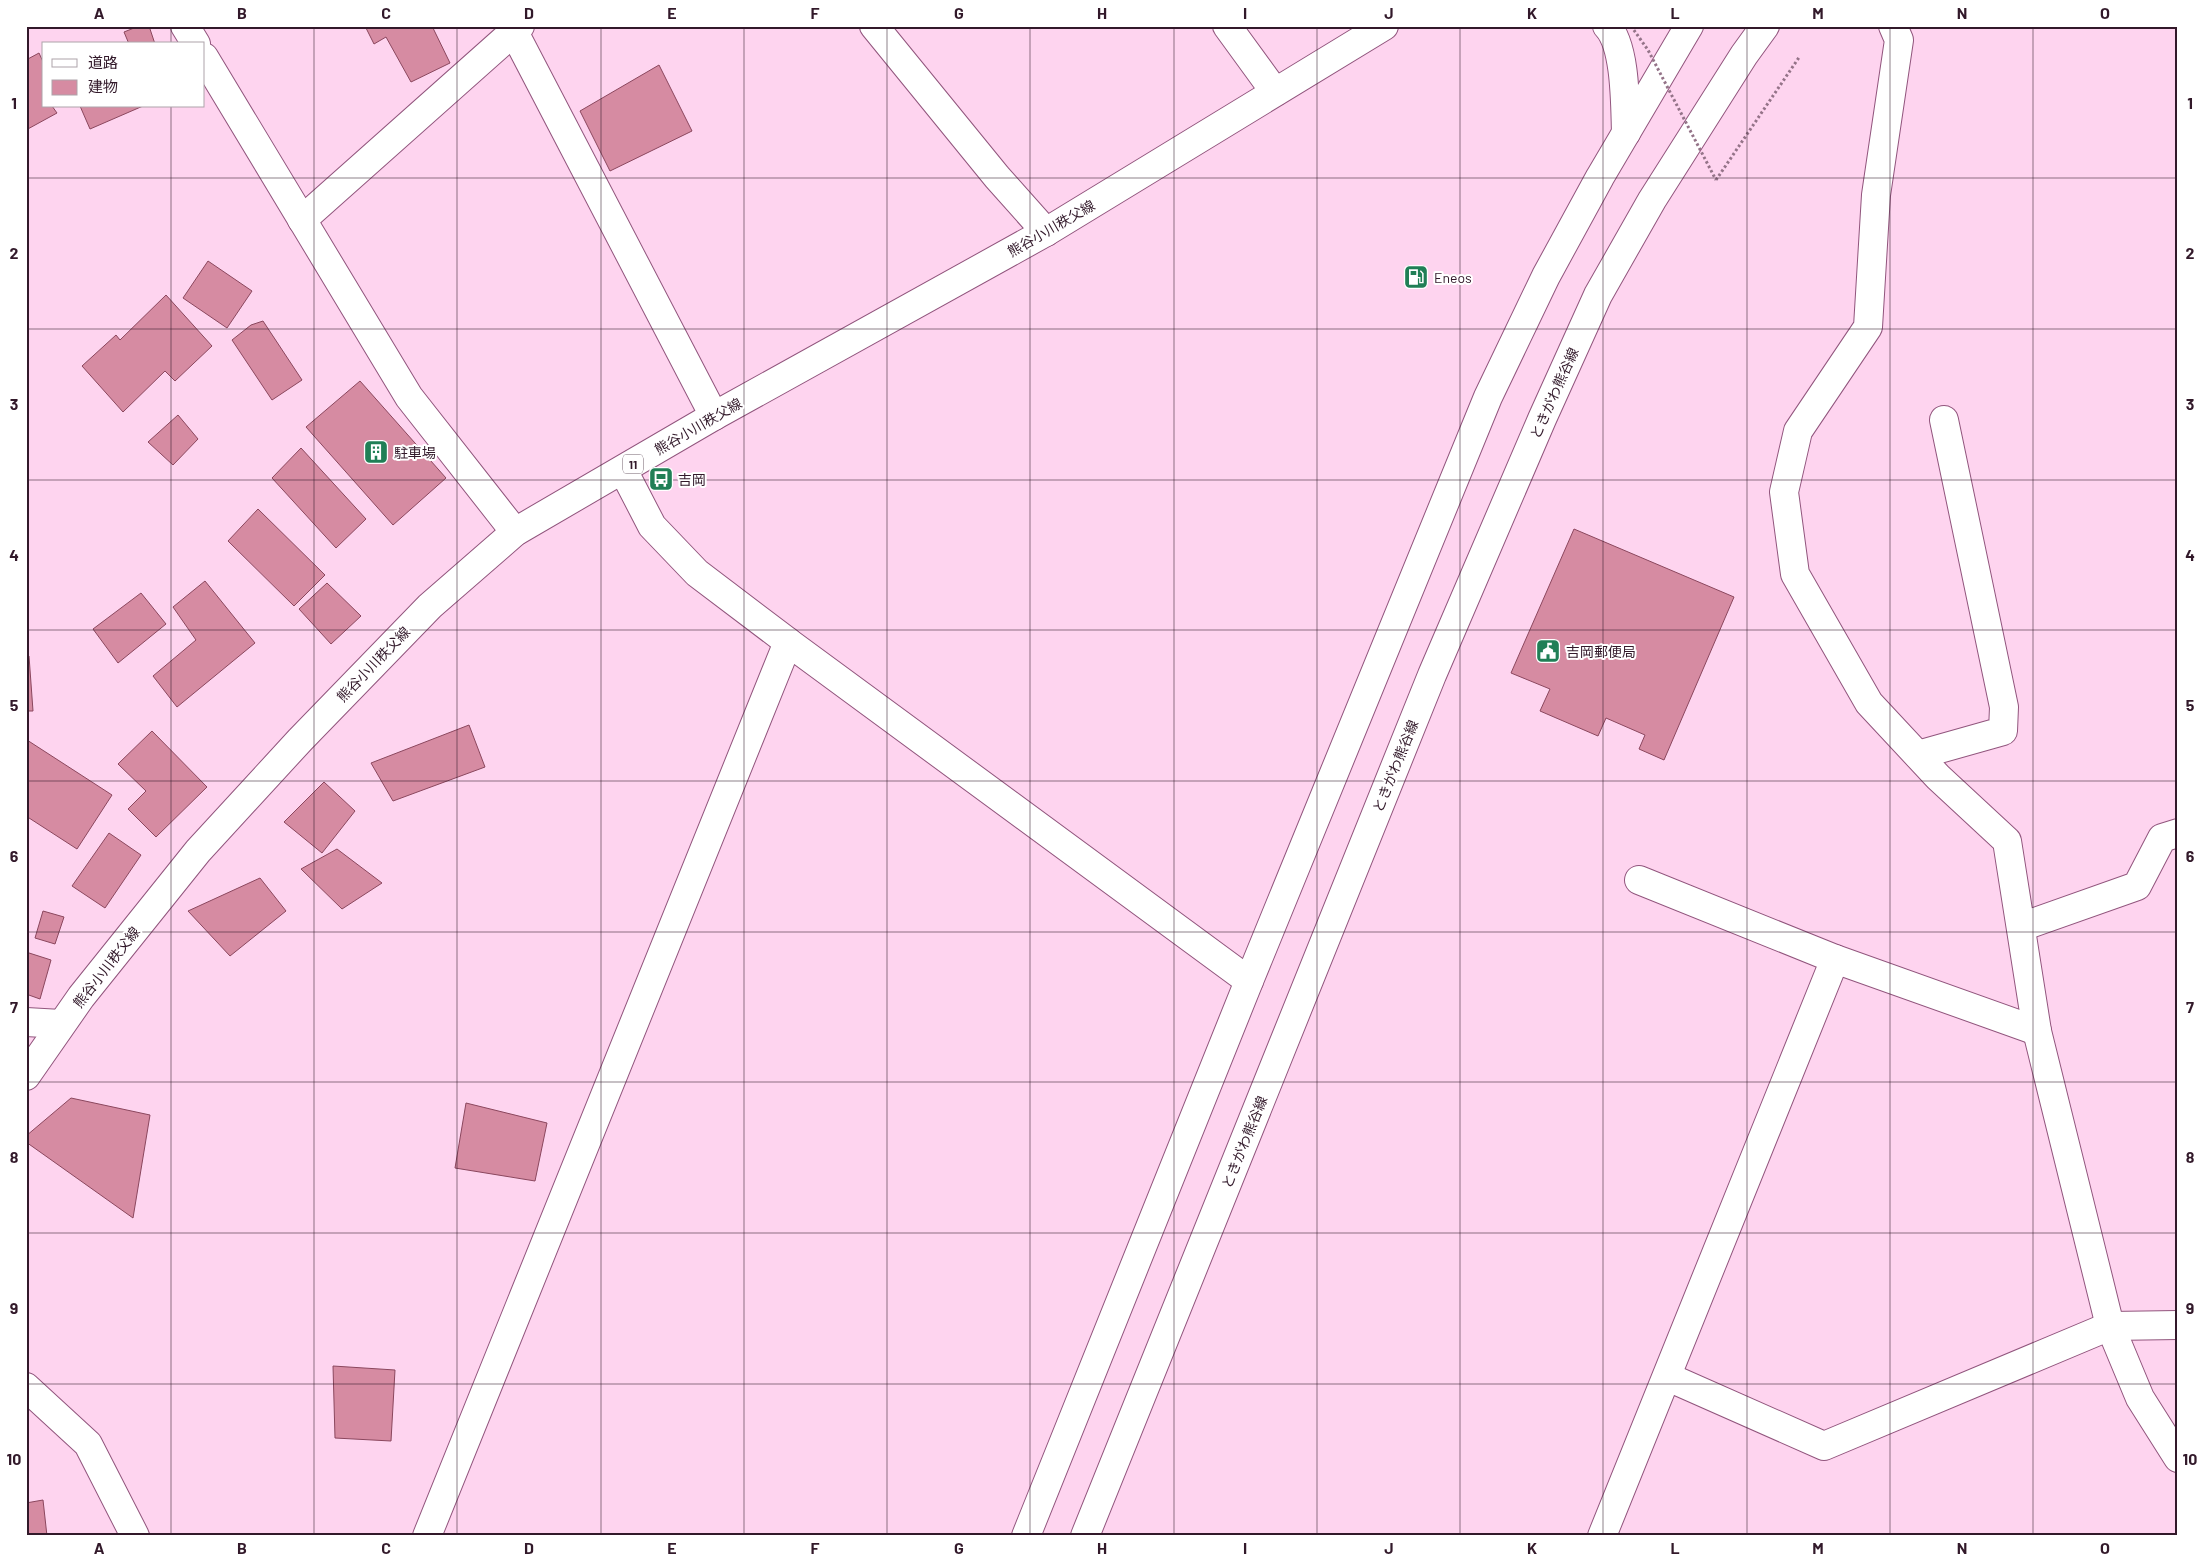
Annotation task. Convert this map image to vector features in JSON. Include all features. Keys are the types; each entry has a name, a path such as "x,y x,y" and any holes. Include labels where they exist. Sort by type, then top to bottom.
{"street":[{"path":"185,26 195,42"},
{"path":"874,26 997,177 1046,232"},
{"path":"1227,26 1275,92"},
{"name":"熊谷小川秩父線","path":"26,1076 61,1024 198,851 300,740 430,606 516,532 714,416 1046,232 1384,26"},
{"path":"1607,26 1612,32 1622,66 1626,133"},
{"path":"1026,1536 1249,981 1488,397 1546,276 1626,133 1689,26"},
{"name":"ときがわ熊谷線","path":"1086,1536 1432,675 1542,419 1598,295 1652,200 1744,55 1765,26"},
{"path":"1893,26 1899,40 1876,195 1868,327 1798,431 1784,492 1795,574 1869,703 1938,776 2007,840 2037,1031 2110,1326 2140,1398 2178,1458"},
{"path":"302,220 517,29 714,416"},
{"path":"205,59 409,397 516,532"},
{"path":"1918,755 2002,731 2004,706 1944,420"},
{"path":"622,470 652,526 697,572 788,642 1249,981"},
{"path":"427,1536 788,642"},
{"path":"2020,927 2137,886 2162,838 2178,833"},
{"path":"1639,880 1835,959 2037,1031"},
{"path":"1602,1536 1668,1377 1835,959"},
{"path":"26,1022 61,1024"},
{"path":"1668,1377 1824,1446 2110,1326 2178,1325"},
{"path":"26,1387 88,1444 135,1536"}],"path":[{"path":"1631,26 1648,50 1716,180 1800,56"}],"building":[{"path":"139,26 149,26 154,42 128,42 124,32"},
{"path":"365,26 432,26 450,63 411,82 386,37 374,44"},
{"path":"39,53 42,60 42,108 53,108 57,113 26,130 26,60"},
{"path":"659,65 692,131 610,171 580,111"},
{"path":"81,108 138,108 90,129"},
{"path":"208,261 252,291 227,328 183,298"},
{"path":"166,295 212,346 175,381 165,371 123,412 82,366 116,335 120,340"},
{"path":"263,321 302,380 272,400 232,340 251,325"},
{"name":"駐車場","path":"360,381 446,478 393,525 306,427"},
{"path":"178,415 198,439 173,465 148,442"},
{"path":"301,448 366,519 336,548 272,478"},
{"path":"258,509 325,575 294,606 228,541"},
{"path":"1574,529 1734,597 1664,760 1639,749 1645,735 1606,718 1598,736 1540,711 1550,689 1511,673"},
{"path":"205,581 255,643 177,707 153,676 196,640 173,607"},
{"path":"327,583 361,616 331,644 299,609"},
{"path":"141,593 166,624 118,663 93,629"},
{"path":"26,656 29,656 33,711 26,711"},
{"path":"469,725 485,767 393,801 371,763"},
{"path":"152,731 207,787 156,837 128,809 146,791 118,764"},
{"path":"27,740 112,795 77,849 26,816"},
{"path":"324,782 355,811 322,853 284,822"},
{"path":"109,833 141,855 105,908 72,886"},
{"path":"337,849 382,883 342,909 301,869"},
{"path":"260,878 286,911 230,956 188,911"},
{"path":"43,911 64,917 55,944 35,938"},
{"path":"26,952 51,960 40,999 26,994"},
{"path":"71,1098 150,1115 133,1218 26,1142 26,1136"},
{"path":"466,1103 547,1123 535,1181 455,1168"},
{"path":"333,1366 395,1370 391,1441 335,1438"},
{"path":"43,1500 47,1536 26,1536 26,1503"}],"place":[{"name":"Eneos","path":"1416,277"},
{"name":"駐車場","path":"376,452"},
{"name":"吉岡","path":"661,479"},
{"name":"吉岡郵便局","path":"1548,651"}]}
